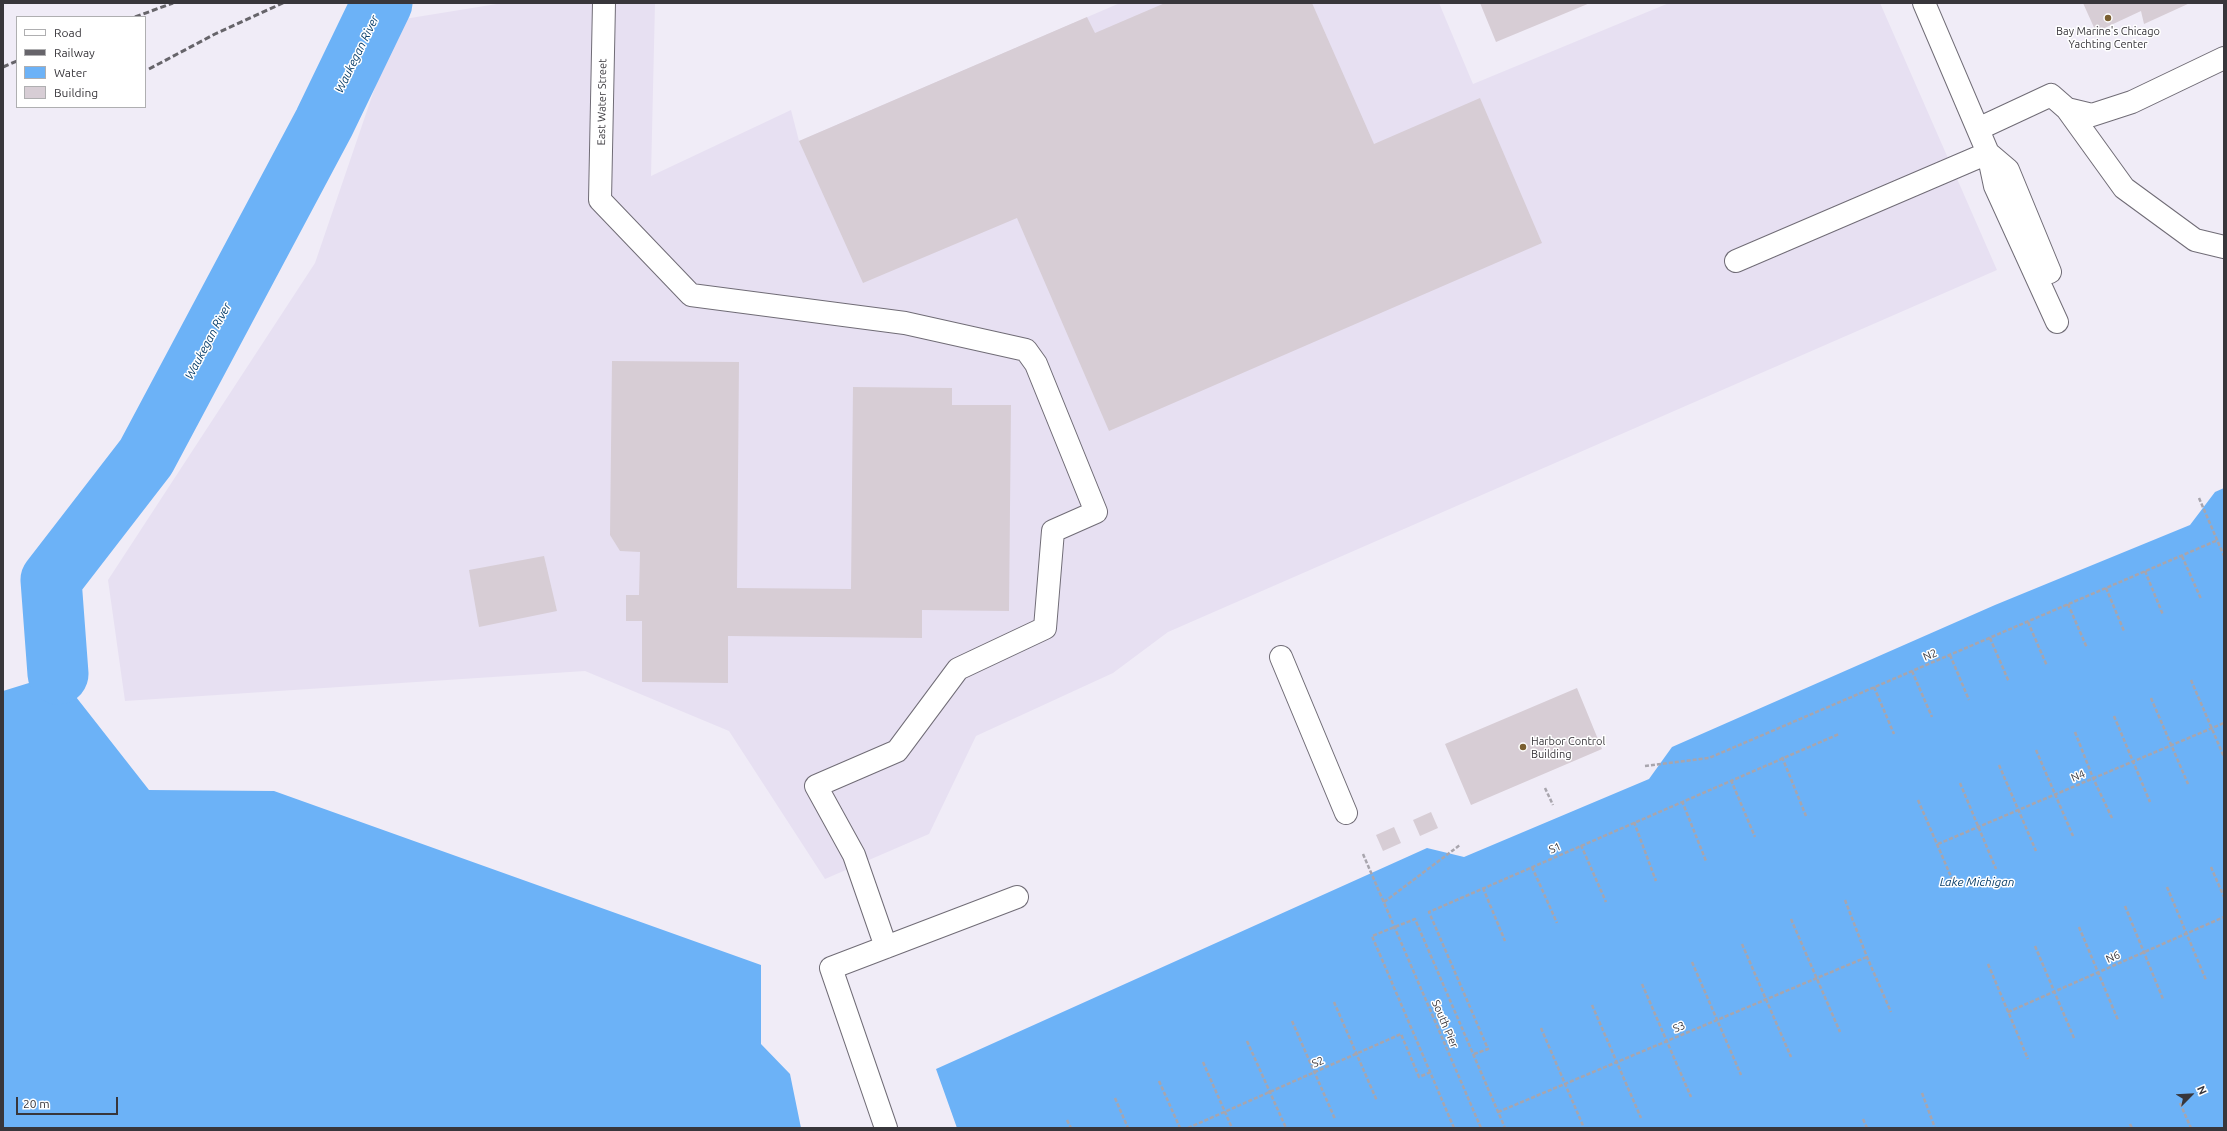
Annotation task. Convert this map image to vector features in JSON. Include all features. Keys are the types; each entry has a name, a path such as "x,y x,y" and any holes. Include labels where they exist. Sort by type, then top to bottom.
{"street":[{"name":"East Water Street","path":"604,3 600,200 691,295 905,323 1026,350 1036,364 1096,512 1053,531 1045,628 958,669 897,751 816,786 854,855 886,947"},
{"path":"1924,3 1988,153 1995,186 2057,322 2054,281 2008,170 1988,153"},
{"path":"2067,109 2092,115 2132,102 2224,58"},
{"path":"1978,129 2051,95 2067,109 2124,188 2195,240 2224,247"},
{"path":"1736,261 1988,153"},
{"path":"1281,657 1346,813"},
{"path":"886,1128 831,968 1017,897"}],"path":[{"path":"2199,498 2224,556"},
{"name":"N2","path":"1645,766 1710,758 2218,540"},
{"path":"2182,556 2201,598"},
{"path":"2145,571 2163,615"},
{"path":"2106,588 2124,631"},
{"path":"2068,604 2086,648"},
{"path":"2028,622 2047,666"},
{"path":"1990,638 2009,682"},
{"path":"1950,655 1969,700"},
{"path":"1912,671 1932,717"},
{"path":"2191,680 2224,758"},
{"path":"1874,687 1894,734"},
{"path":"2151,698 2188,784"},
{"path":"2114,716 2150,802"},
{"name":"N4","path":"1938,844 2224,723"},
{"path":"2075,732 2112,818"},
{"name":"S1","path":"1474,1054 1488,1049 1429,912 1782,757 1839,734"},
{"path":"2036,750 2073,836"},
{"path":"1782,757 1806,816"},
{"path":"1999,765 2017,810 2036,851"},
{"path":"1731,780 1755,837"},
{"path":"1960,783 1996,869"},
{"path":"1545,788 1553,805"},
{"path":"1918,800 1955,886"},
{"path":"1682,801 1706,861"},
{"path":"1634,822 1656,881"},
{"path":"1384,902 1460,845"},
{"path":"1581,845 1606,902"},
{"name":"South Pier","path":"1363,854 1481,1128"},
{"path":"1532,867 1556,922"},
{"path":"2211,867 2224,897"},
{"path":"1483,888 1505,941"},
{"path":"2167,888 2206,980"},
{"path":"1845,900 1867,957 1891,1012"},
{"path":"2124,906 2163,999"},
{"name":"N6","path":"2008,1012 2224,917"},
{"path":"1454,1128 1372,936 1415,919 1505,1128"},
{"path":"1791,919 1840,1032"},
{"path":"2079,927 2118,1020"},
{"path":"1742,944 1790,1057"},
{"path":"2035,946 2074,1038"},
{"name":"S3","path":"1498,1112 1867,957"},
{"path":"1692,962 1741,1074"},
{"path":"1988,964 2028,1059"},
{"path":"1642,984 1691,1097"},
{"path":"1334,1002 1377,1100"},
{"path":"1592,1005 1618,1061 1641,1118"},
{"path":"1292,1021 1335,1119"},
{"path":"1541,1028 1584,1128"},
{"name":"S2","path":"1188,1128 1400,1034 1420,1077 1430,1072"},
{"path":"1247,1040 1286,1128"},
{"path":"1203,1062 1232,1128"},
{"path":"1159,1081 1180,1128"},
{"path":"1922,1094 1935,1128"},
{"path":"1115,1098 1128,1128"},
{"path":"2180,1102 2191,1128"},
{"path":"1863,1119 1866,1128"},
{"path":"1067,1120 1071,1128"},
{"path":"2130,1124 2132,1128"}],"shaded area":[{"path":"503,3 655,3 651,176 791,110 799,141 1120,3 1439,3 1473,84 1669,3 1880,3 1997,270 1168,632 1113,673 976,736 929,834 825,879 729,731 585,671 125,701 108,580 315,263 398,20"}],"water":[{"name":"Lake Michigan","path":"2224,488 2224,1128 957,1128 936,1069 1427,848 1464,857 1649,779 1672,747 1995,605 2190,525 2215,492"},
{"path":"58,674 149,790 274,791 761,965 761,1044 790,1074 801,1128 3,1128 3,691"}],"building":[{"path":"1165,3 1312,3 1374,144 1480,98 1542,243 1109,431 1017,218 863,283 799,141 1087,17 1095,33"},
{"path":"1480,3 1590,3 1496,42"},
{"name":"Bay Marine's Chicago Yachting Center","path":"2083,3 2190,3 2144,24 2141,11 2096,32"},
{"path":"612,361 739,362 737,588 851,589 853,387 952,388 952,405 1011,405 1009,611 922,610 922,638 728,636 728,683 642,682 642,621 626,621 626,595 639,595 640,552 620,551 610,535"},
{"path":"544,556 557,611 479,627 469,570"},
{"name":"Harbor Control Building","path":"1577,688 1602,749 1471,805 1445,744"},
{"path":"1431,812 1438,828 1420,836 1413,820"},
{"path":"1394,827 1401,843 1383,851 1376,835"}],"waterway":[{"name":"Waukegan River","path":"58,674 51,580 146,457 324,123 382,3"}],"railway":[{"path":"138,16 173,3"},
{"path":"149,69 215,34 283,3"},
{"path":"3,67 16,61"}],"place":[{"name":"Bay Marine's Chicago Yachting Center","path":"2108,18"},
{"name":"Harbor Control Building","path":"1523,747"}]}
